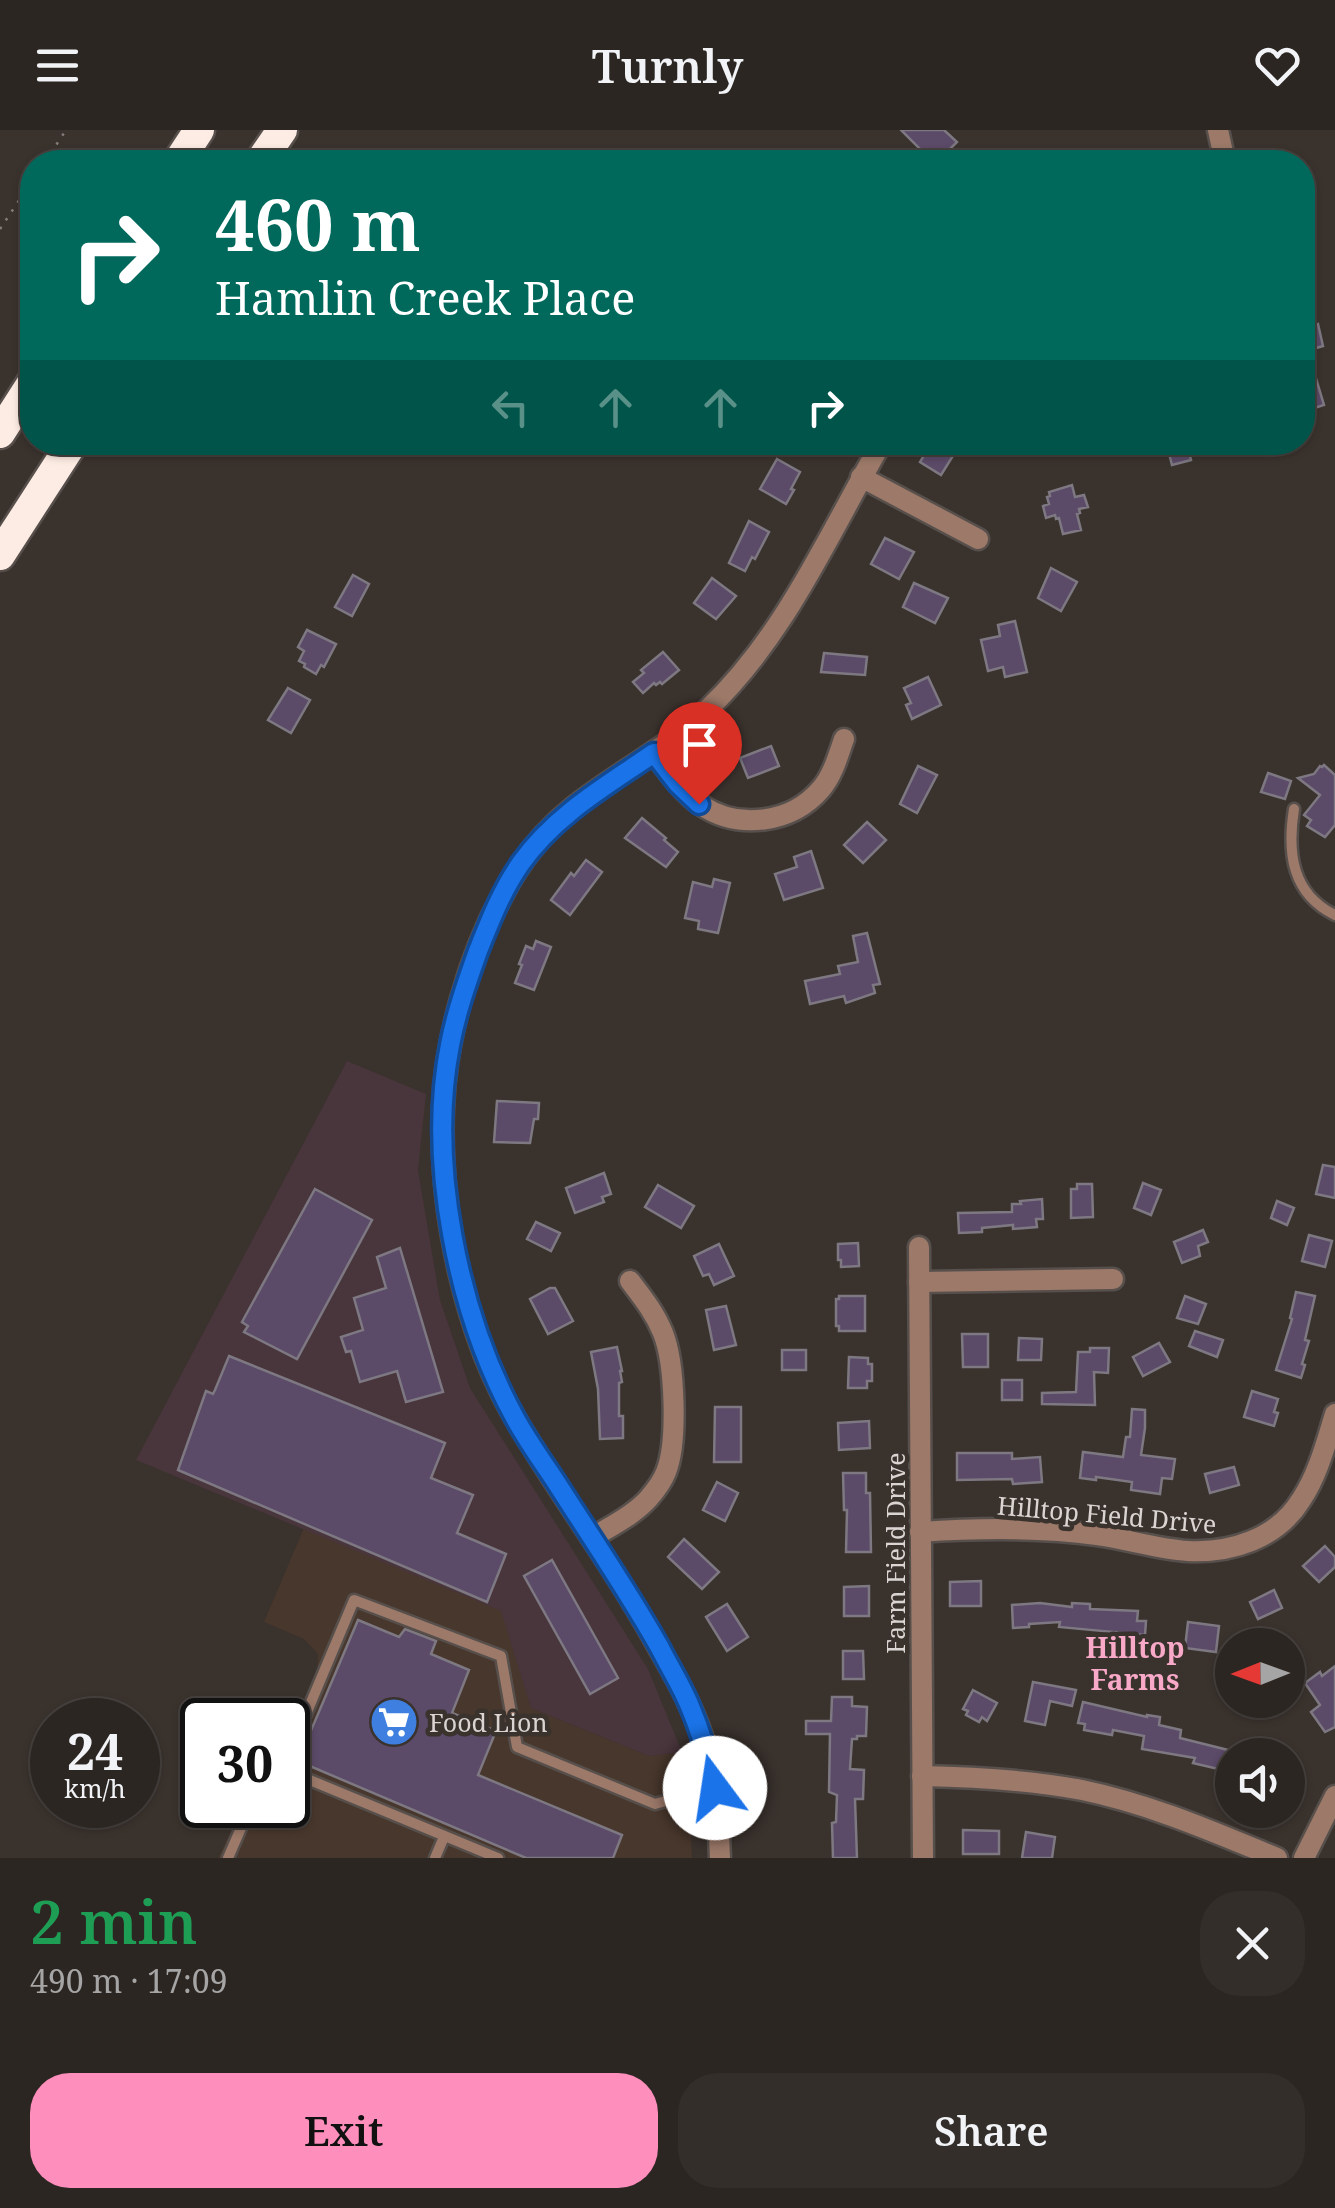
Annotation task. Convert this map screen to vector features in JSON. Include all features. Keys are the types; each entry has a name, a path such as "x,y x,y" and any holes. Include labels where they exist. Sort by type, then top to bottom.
{"highway":[{"path":"0,433 20,402"},
{"path":"0,554 64,455"}],"street":[{"path":"720,1858 715,1788 706,1750 685,1695 634,1603 518,1423 486,1358 458,1267 444,1160 443,1108 450,1046 465,987 500,898 521,863 573,808 654,753 706,711 736,678 798,596 874,455"},
{"path":"861,478 978,539"},
{"path":"654,753 699,804 726,818 753,822 804,805 822,788 844,739"},
{"name":"Farm Field Drive","path":"918,1247 923,1858"},
{"path":"919,1282 1113,1279"},
{"path":"592,1538 650,1497 666,1473 672,1447 671,1369 665,1338 651,1308 630,1281"},
{"name":"Hilltop Field Drive","path":"920,1532 1056,1530 1187,1551 1236,1548 1286,1519 1301,1501 1329,1453 1335,1414"},
{"path":"922,1776 1003,1778 1086,1791 1147,1807 1278,1858"},
{"path":"1304,1858 1335,1796"}],"lane":[{"path":"1294,810 1291,845 1302,889 1335,916"},
{"path":"310,1705 354,1600 501,1656 517,1747 656,1804 715,1788"},
{"path":"310,1780 498,1858"},
{"path":"228,1858 241,1828"},
{"path":"435,1858 444,1837"}],"path":[{"path":"0,229 20,198"}],"shaded area":[{"path":"347,1061 426,1094 418,1170 440,1300 470,1388 648,1669 682,1752 649,1756 531,1708 501,1611 136,1460"},
{"path":"304,1528 502,1611 531,1708 649,1756 682,1752 689,1785 692,1858 218,1858 232,1828 310,1828 310,1698 306,1698 317,1673 318,1654 304,1639 264,1622"}],"building":[{"path":"901,130 944,130 957,142 949,150 921,150"},
{"path":"1315,322 1318,324 1323,346 1315,348"},
{"path":"1315,375 1324,405 1315,408"},
{"path":"924,455 954,455 941,475 920,462"},
{"path":"1169,455 1190,455 1191,460 1172,465"},
{"path":"777,459 800,472 786,504 760,489"},
{"path":"1072,485 1075,497 1084,495 1088,507 1079,509 1077,514 1081,530 1063,534 1059,518 1046,518 1043,506 1049,504 1049,492"},
{"path":"749,521 769,532 745,571 729,563"},
{"path":"885,538 914,552 899,579 871,564"},
{"path":"1051,568 1077,582 1061,611 1038,598"},
{"path":"353,575 369,584 352,616 335,607"},
{"path":"712,578 736,596 716,619 694,603"},
{"path":"914,583 948,598 935,623 903,607"},
{"path":"1015,621 1027,672 1005,677 1003,667 988,671 981,640 1000,636 998,625"},
{"path":"307,630 336,644 316,674 299,661 304,651 298,647"},
{"path":"663,652 679,670 643,693 633,682"},
{"path":"824,653 867,657 865,675 821,672"},
{"path":"928,677 941,705 912,719 906,705 911,703 904,688"},
{"path":"288,688 310,700 291,733 268,720"},
{"path":"771,746 779,766 748,778 740,758"},
{"path":"1324,765 1335,775 1335,825 1325,837 1307,826 1311,820 1304,815 1320,795 1298,778 1314,774"},
{"path":"918,766 937,775 917,813 900,804"},
{"path":"1268,773 1291,781 1285,799 1261,792"},
{"path":"642,818 678,852 666,867 625,838"},
{"path":"867,822 886,840 863,863 844,845"},
{"path":"811,851 823,888 784,900 775,874 797,867 794,857"},
{"path":"586,860 602,872 570,915 551,900"},
{"path":"714,879 730,883 718,933 698,929 699,921 685,918 693,882 712,887"},
{"path":"867,933 880,984 873,985 875,993 846,1003 844,996 810,1004 805,981 840,974 838,966 858,962 853,936"},
{"path":"536,941 551,947 534,990 515,983 526,946 533,949"},
{"path":"497,1101 539,1103 530,1143 494,1142"},
{"path":"1323,1165 1335,1167 1335,1198 1316,1194"},
{"path":"604,1173 611,1194 602,1197 604,1202 575,1213 566,1188"},
{"path":"1143,1183 1161,1190 1151,1215 1134,1208"},
{"path":"1077,1184 1092,1184 1093,1217 1071,1218 1071,1189 1077,1189"},
{"path":"658,1185 694,1206 681,1228 645,1207"},
{"path":"315,1189 372,1220 297,1359 244,1332 248,1326 242,1322"},
{"path":"1042,1199 1043,1219 1036,1219 1037,1227 1013,1229 1013,1225 959,1233 958,1213 1012,1212 1012,1204"},
{"path":"1277,1201 1294,1208 1287,1225 1271,1218"},
{"path":"536,1222 560,1233 551,1251 527,1239"},
{"path":"1203,1230 1208,1242 1198,1246 1200,1256 1182,1263 1174,1242"},
{"path":"1309,1235 1332,1241 1325,1267 1302,1261"},
{"path":"858,1243 859,1266 841,1267 838,1244"},
{"path":"719,1244 734,1276 714,1285 709,1274 703,1276 694,1256"},
{"path":"400,1248 443,1392 406,1402 397,1371 360,1382 351,1351 346,1352 341,1337 363,1330 354,1298 386,1288 377,1257"},
{"path":"555,1288 573,1321 548,1334 530,1299"},
{"path":"1296,1292 1315,1296 1301,1378 1276,1370"},
{"path":"839,1296 865,1296 865,1331 839,1331"},
{"path":"1185,1296 1206,1304 1198,1324 1177,1318"},
{"path":"726,1306 736,1345 714,1350 706,1310"},
{"path":"1195,1331 1223,1340 1217,1357 1189,1346"},
{"path":"962,1334 988,1334 988,1367 963,1367"},
{"path":"1019,1338 1042,1339 1041,1360 1018,1360"},
{"path":"1159,1343 1170,1362 1143,1376 1133,1357"},
{"path":"617,1347 622,1371 619,1416 623,1416 623,1438 600,1439 598,1389 591,1352"},
{"path":"1090,1348 1109,1348 1108,1373 1094,1372 1095,1405 1042,1404 1042,1393 1076,1392 1078,1352 1090,1352"},
{"path":"782,1350 806,1350 806,1370 782,1370"},
{"path":"229,1356 445,1443 431,1478 473,1495 457,1533 506,1554 487,1602 178,1470 206,1391 213,1394"},
{"path":"849,1357 868,1358 868,1364 872,1364 872,1381 867,1381 867,1388 848,1388"},
{"path":"1002,1380 1022,1380 1022,1400 1002,1400"},
{"path":"1252,1391 1278,1399 1274,1426 1244,1417"},
{"path":"715,1407 741,1407 741,1462 714,1462"},
{"path":"1132,1409 1145,1410 1141,1455 1175,1459 1172,1479 1162,1478 1160,1494 1131,1490 1132,1482 1080,1478 1083,1452 1123,1457 1126,1437 1130,1437"},
{"path":"869,1421 870,1448 839,1450 838,1423"},
{"path":"957,1453 1012,1453 1012,1459 1040,1457 1042,1482 957,1480"},
{"path":"1234,1467 1239,1485 1210,1493 1205,1474"},
{"path":"843,1473 866,1473 871,1552 846,1552"},
{"path":"717,1482 738,1493 725,1521 703,1510"},
{"path":"684,1539 719,1572 702,1589 668,1557"},
{"path":"1325,1546 1335,1557 1335,1567 1319,1582 1303,1566"},
{"path":"552,1560 618,1678 590,1694 524,1576"},
{"path":"981,1581 981,1606 950,1606 950,1582"},
{"path":"869,1586 869,1616 844,1616 844,1587"},
{"path":"1274,1590 1282,1608 1258,1619 1250,1602"},
{"path":"1072,1603 1090,1604 1090,1609 1138,1611 1137,1621 1146,1621 1145,1635 1059,1627 1060,1622 1013,1628 1012,1605 1072,1607"},
{"path":"727,1604 748,1637 727,1651 706,1617"},
{"name":"Food Lion","path":"358,1620 399,1637 405,1629 436,1641 431,1654 469,1670 452,1713 496,1731 478,1775 622,1835 613,1858 526,1858 310,1766 310,1733"},
{"path":"1188,1622 1219,1626 1215,1628 1215,1652 1185,1648"},
{"path":"843,1651 863,1651 864,1679 843,1679"},
{"path":"1335,1666 1335,1727 1325,1732 1311,1712 1320,1705 1305,1683 1320,1672 1322,1676"},
{"path":"1033,1682 1076,1690 1072,1706 1050,1701 1045,1725 1025,1721"},
{"path":"973,1690 997,1703 987,1721 982,1717 979,1722 963,1709"},
{"path":"832,1697 852,1697 852,1706 867,1707 866,1736 852,1739 850,1769 864,1770 863,1799 855,1799 857,1858 833,1858 832,1823 836,1822 837,1795 829,1792 830,1734 806,1734 806,1721 831,1721"},
{"path":"1083,1702 1160,1717 1159,1725 1181,1730 1180,1738 1215,1747 1215,1768 1193,1763 1195,1758 1142,1749 1144,1736 1084,1730 1085,1724 1078,1723"},
{"path":"963,1830 999,1831 999,1854 963,1854"},
{"path":"1026,1832 1055,1837 1052,1858 1022,1858"}],"place":[{"name":"Food Lion","path":"394,1722"}],"district":[{"name":"Hilltop Farms","path":"1135,1663"}],"route":[{"path":"699,804 654,753 573,808 521,863 500,898 465,987 450,1046 443,1108 444,1160 458,1267 486,1358 518,1423 634,1603 685,1695 706,1750 715,1788"}]}
